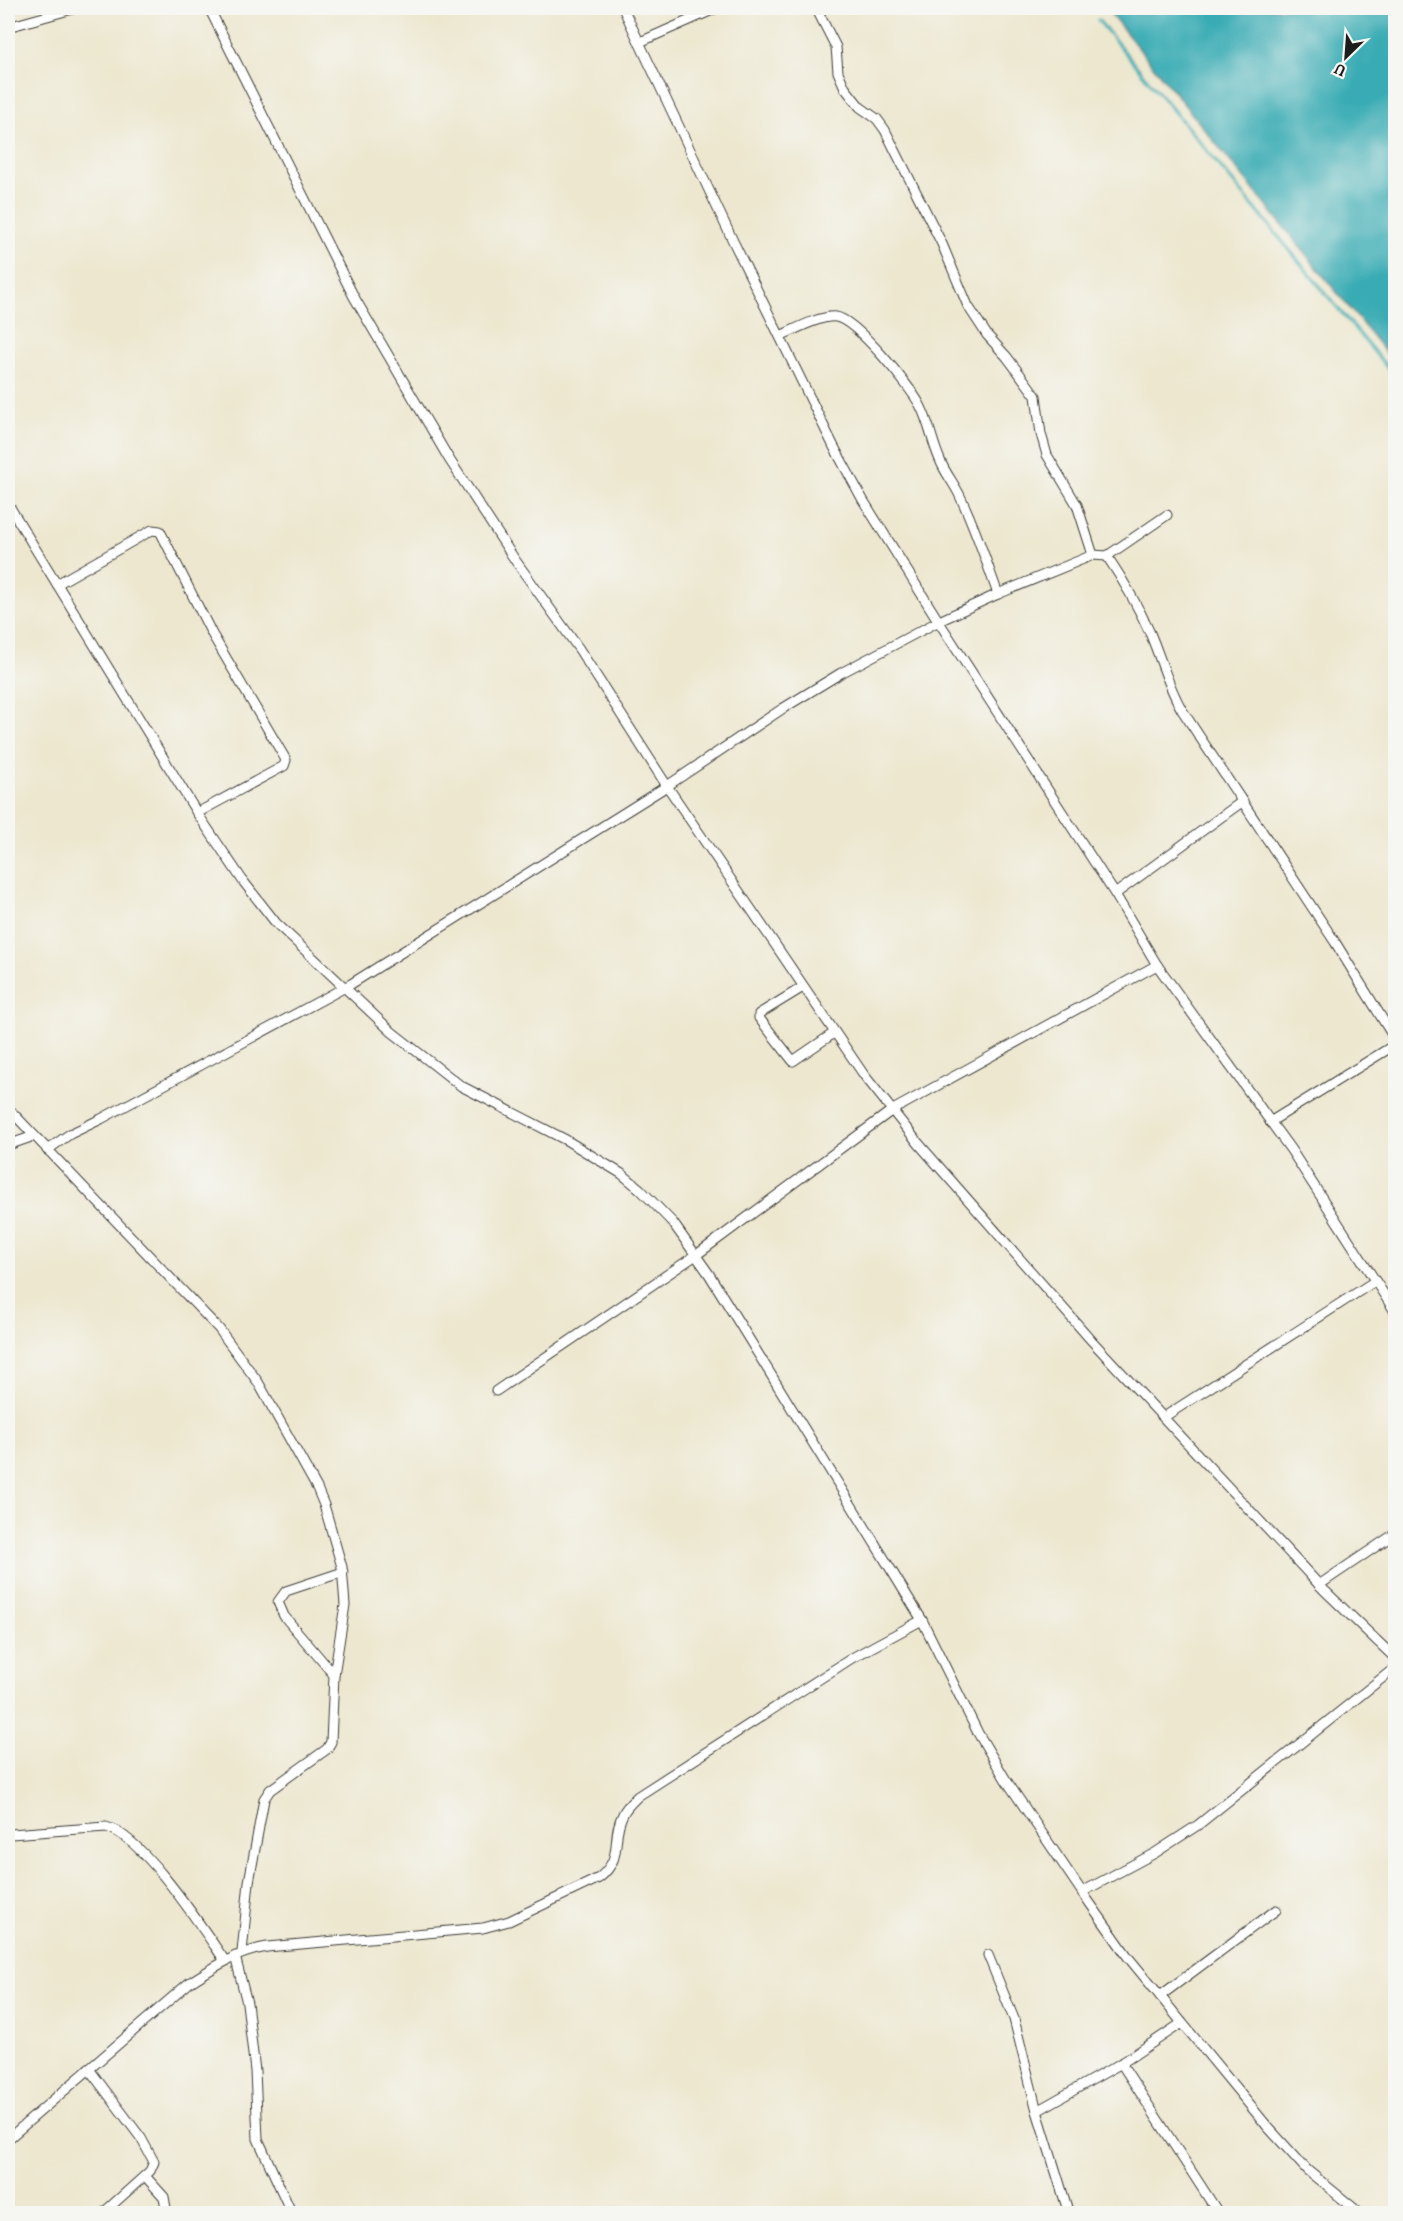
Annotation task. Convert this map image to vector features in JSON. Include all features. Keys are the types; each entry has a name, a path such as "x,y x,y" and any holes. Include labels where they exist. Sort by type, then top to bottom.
{"street":[{"path":"8,27 76,8"},
{"path":"210,8 313,218 388,357 489,521 579,649 667,786 834,1033 891,1111 1084,1333 1319,1585 1395,1659"},
{"path":"624,8 780,336 834,447 863,500 1115,894 1157,965 1292,1150 1395,1313"},
{"path":"640,42 717,8"},
{"path":"816,8 836,47 840,79 857,104 877,119 885,130 942,244 968,306 987,335 1007,357 1036,396 1041,434 1047,455 1077,505 1093,555"},
{"path":"780,336 822,319 840,318 862,333 904,382 920,404 933,446 946,474 960,495 998,594"},
{"path":"8,504 197,813 243,881 269,914 392,1032 461,1086 566,1140 622,1174 640,1189 673,1224 696,1255 922,1620 978,1733 1006,1780 1082,1892 1128,1957 1267,2126 1307,2169 1356,2210"},
{"path":"47,1150 70,1134 345,988 667,786 782,709 841,673 939,621 998,594 1093,555 1107,556 1167,516"},
{"path":"57,584 152,530 160,531 212,634 286,760 284,766 197,813"},
{"path":"1107,556 1147,627 1175,697 1335,942 1395,1043 1270,1122"},
{"path":"1115,894 1243,801"},
{"path":"496,1392 696,1255 891,1111 1157,965"},
{"path":"803,987 759,1014 759,1018 793,1061 834,1033"},
{"path":"8,1108 219,1329 243,1360 266,1396 321,1497 343,1572 345,1605 334,1675 332,1739 329,1746 275,1785 264,1799 239,1954 255,2071 258,2139 292,2214"},
{"path":"8,1144 34,1136"},
{"path":"1164,1417 1376,1281"},
{"path":"1319,1585 1395,1533"},
{"path":"334,1675 284,1616 278,1602 286,1591 343,1572"},
{"path":"8,2139 189,1983 239,1954 267,1947 483,1928 501,1924 582,1888 608,1871 615,1859 618,1825 622,1814 638,1796 852,1658 922,1620"},
{"path":"1082,1892 1155,1853 1198,1825 1395,1667"},
{"path":"11,1834 106,1827 118,1832 139,1850 168,1883 225,1961"},
{"path":"1160,1995 1276,1910"},
{"path":"988,1954 1014,2019 1037,2111 1068,2213"},
{"path":"1037,2111 1122,2062 1182,2023"},
{"path":"1122,2062 1219,2214"},
{"path":"89,2069 141,2138 153,2158 154,2165 145,2176 102,2214"},
{"path":"145,2176 164,2197 167,2214"}],"water":[{"path":"1106,8 1395,8 1395,364"}],"waterway":[{"path":"1098,20 1396,378"}]}
